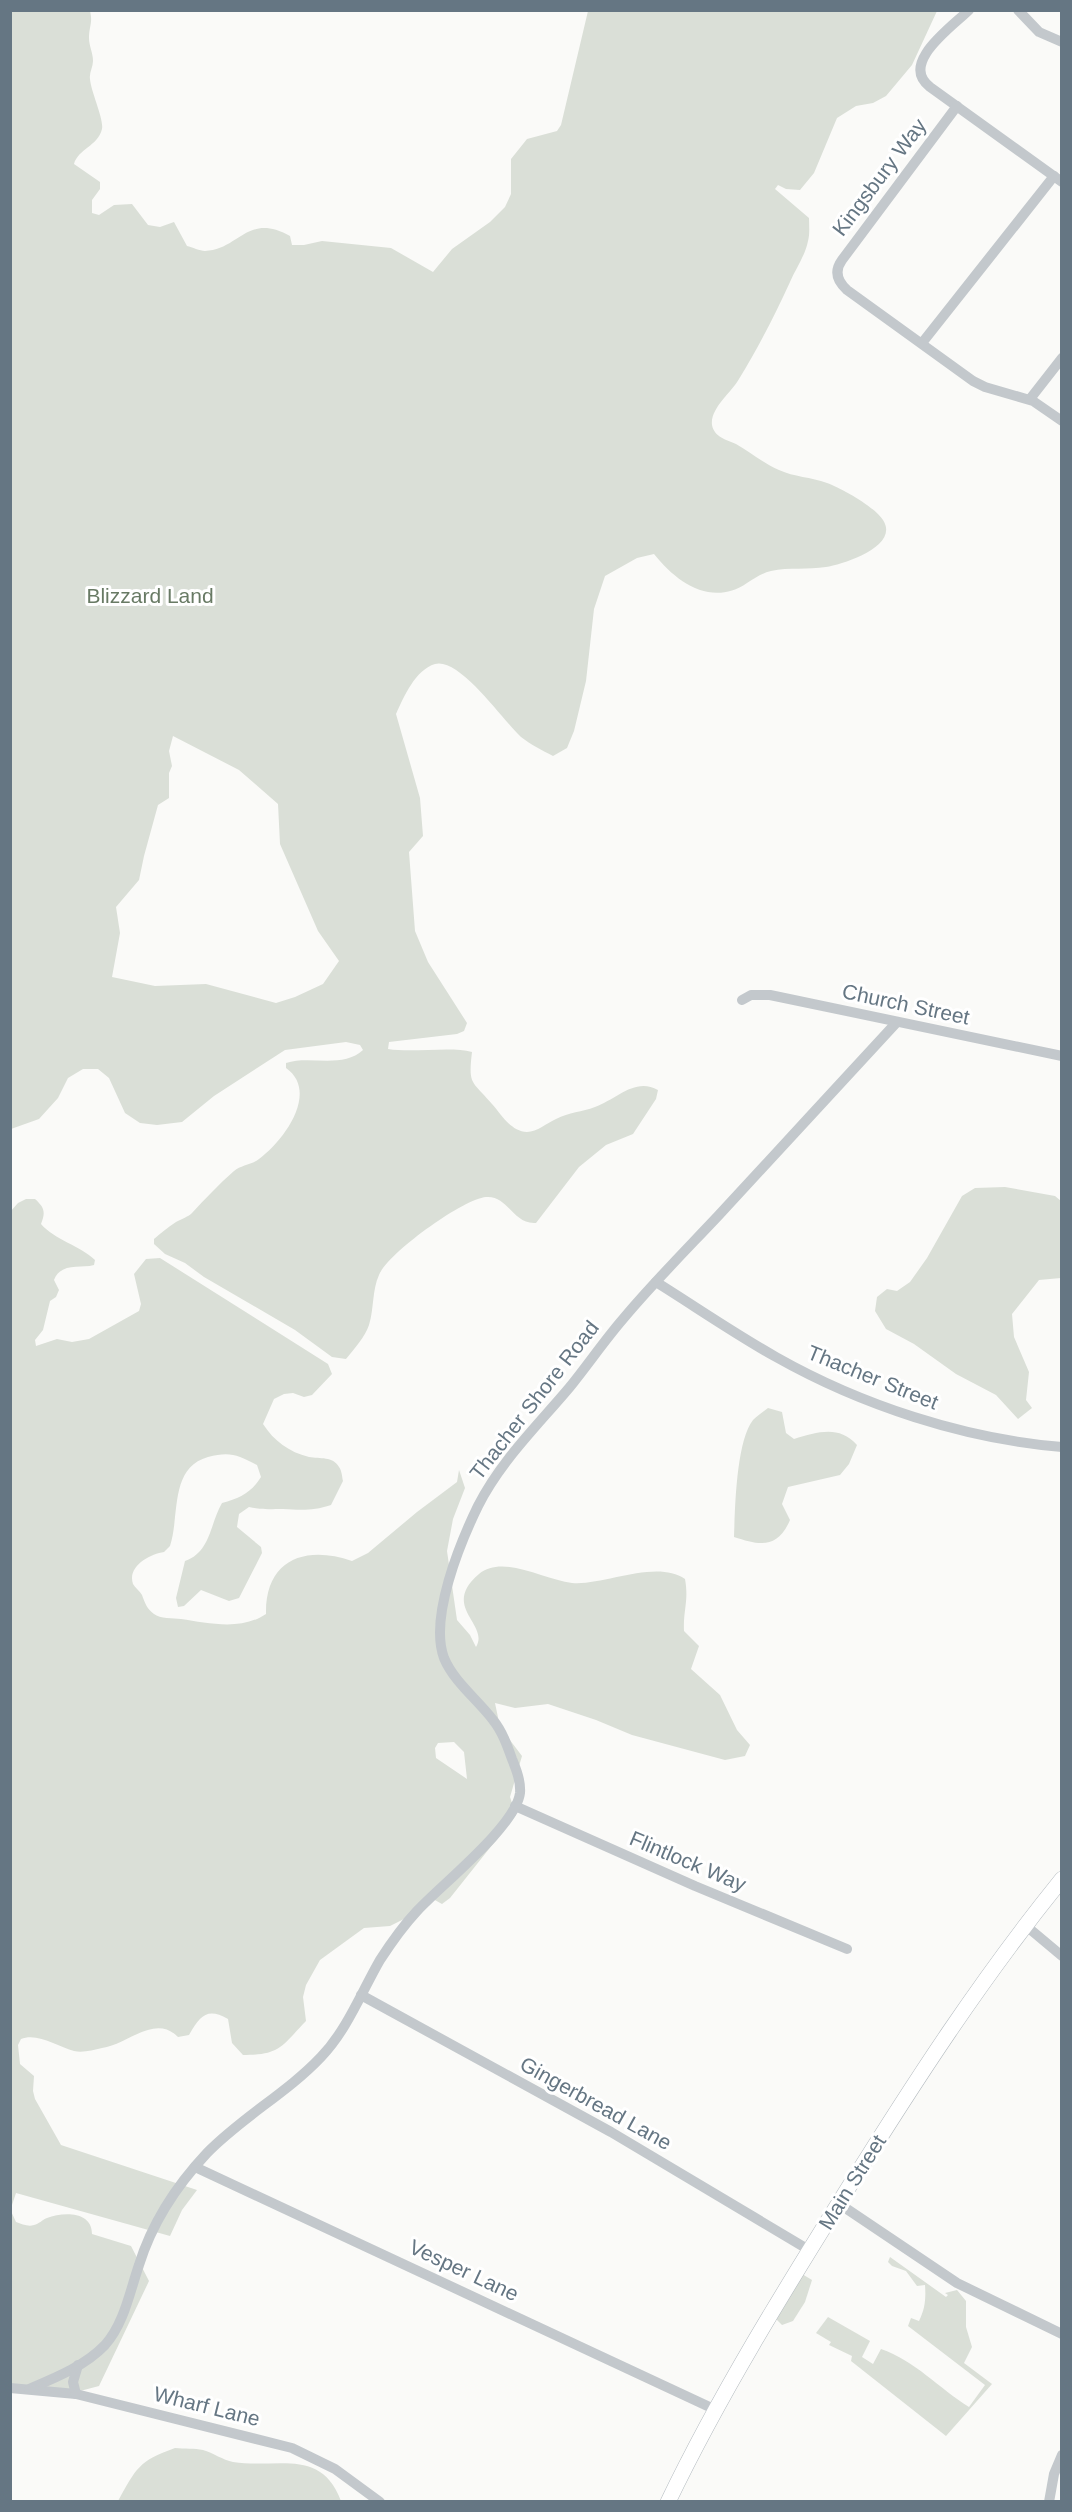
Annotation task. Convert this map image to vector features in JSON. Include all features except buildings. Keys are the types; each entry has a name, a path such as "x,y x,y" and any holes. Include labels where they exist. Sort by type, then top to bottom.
{"main road":[{"name":"Main Street","path":"668,2502 716,2410 838,2203 951,2027 1025,1925 1062,1879"}],"street":[{"path":"969,10 926,51 920,70 924,83 1058,179 922,343 977,383 1030,399 1062,421"},
{"path":"1018,10 1039,32 1062,42"},
{"name":"Kingsbury Way","path":"922,343 847,290 841,284 837,274 842,260 957,106"},
{"path":"1030,399 1062,358"},
{"name":"Church Street","path":"742,1000 751,995 770,994 1062,1056"},
{"name":"Thacher Shore Road","path":"515,1806 519,1794 518,1775 502,1734 491,1717 454,1675 443,1654 441,1627 446,1594 464,1540 488,1488 621,1320 897,1022"},
{"name":"Thacher Street","path":"656,1282 776,1357 836,1388 948,1428 1062,1447"},
{"path":"29,2389 78,2365 100,2350 111,2337 158,2220 195,2167 231,2130 319,2059 339,2035 382,1958 404,1926 491,1837 515,1806"},
{"name":"Flintlock Way","path":"515,1806 695,1886 847,1949"},
{"path":"1025,1925 1062,1956"},
{"name":"Gingerbread Lane","path":"361,1995 604,2128 809,2250"},
{"name":"Vesper Lane","path":"195,2167 716,2410"},
{"path":"838,2203 957,2283 1062,2334"},
{"path":"76,2394 73,2382 78,2365"},
{"name":"Wharf Lane","path":"10,2388 76,2394 292,2448 328,2464 380,2502"},
{"path":"1049,2502 1054,2474 1062,2455"}],"green space":[{"name":"Blizzard Land","path":"10,11 90,11 89,41 93,61 90,79 102,129 96,140 76,159 74,164 100,182 100,189 92,200 92,213 99,215 114,205 132,204 148,225 160,227 174,222 187,246 203,251 217,249 244,234 263,228 290,236 292,245 322,241 391,248 433,272 452,249 490,222 505,207 511,194 511,159 527,139 557,131 561,125 588,11 937,11 912,65 886,96 873,103 856,106 837,118 814,173 800,190 786,189 778,185 775,189 809,218 807,246 760,343 736,384 714,412 712,419 713,429 718,435 768,464 797,476 827,483 849,493 865,504 883,520 886,529 884,538 868,552 845,562 819,568 771,571 734,590 721,593 708,592 684,582 663,565 654,554 637,558 605,576 594,609 586,681 574,731 567,748 553,756 521,737 469,680 457,670 445,665 435,664 428,667 416,678 396,714 420,798 423,836 409,852 415,931 428,962 467,1023 464,1031 457,1034 389,1042 388,1049 472,1052 471,1077 473,1082 507,1122 516,1129 527,1132 534,1131 571,1113 595,1107 634,1088 642,1086 658,1090 656,1099 633,1134 606,1145 579,1167 536,1223 522,1220 500,1200 486,1197 461,1207 427,1228 385,1265 375,1287 369,1325 346,1359 332,1357 295,1330 204,1277 185,1263 165,1254 154,1244 154,1239 190,1214 234,1171 259,1159 287,1129 299,1103 300,1090 296,1078 286,1068 286,1063 346,1059 363,1050 360,1045 346,1042 285,1050 214,1096 182,1122 157,1125 140,1123 125,1113 109,1078 98,1069 83,1069 68,1078 58,1098 39,1119 11,1129","holes":["173,736 239,770 278,804 280,844 318,931 339,961 323,984 276,1003 206,984 155,986 112,977 120,933 116,907 139,880 158,805 169,798 169,773 172,766 169,751"]},
{"path":"1005,1187 1055,1196 1061,1201 1061,1278 1039,1280 1012,1314 1014,1337 1029,1372 1026,1400 1032,1408 1018,1419 996,1395 956,1374 914,1344 886,1329 875,1311 877,1297 887,1289 897,1291 910,1282 927,1258 962,1196 975,1188"},
{"path":"26,1199 35,1199 43,1210 41,1224 95,1260 94,1265 66,1268 57,1274 54,1280 59,1290 56,1297 50,1301 43,1330 35,1340 36,1346 57,1339 72,1342 89,1339 139,1311 141,1304 134,1274 146,1259 160,1258 328,1364 332,1374 312,1395 304,1397 293,1393 274,1399 263,1424 277,1441 289,1449 302,1455 336,1463 341,1470 343,1481 331,1505 307,1510 249,1507 239,1514 237,1527 261,1547 262,1553 239,1598 229,1601 201,1590 184,1606 178,1607 176,1598 185,1561 194,1557 205,1544 222,1503 244,1494 261,1477 257,1465 234,1455 216,1455 196,1463 187,1471 181,1482 170,1546 164,1552 146,1558 136,1566 133,1572 133,1584 154,1614 163,1618 224,1624 246,1623 256,1619 266,1614 268,1595 273,1580 291,1561 304,1556 319,1555 335,1556 352,1561 368,1553 457,1482 459,1470 465,1488 453,1519 447,1551 457,1620 470,1635 476,1647 479,1639 465,1606 464,1596 468,1586 479,1574 489,1569 512,1567 572,1583 599,1581 645,1572 673,1574 685,1579 684,1631 699,1646 691,1669 720,1695 737,1730 750,1745 745,1756 725,1760 632,1735 548,1704 515,1708 495,1703 500,1727 522,1756 510,1797 516,1815 450,1898 442,1904 433,1899 424,1909 390,1926 364,1928 320,1960 306,1985 303,1997 306,2021 279,2048 255,2055 243,2055 232,2043 228,2019 215,2014 201,2018 189,2035 178,2037 169,2030 150,2029 112,2046 81,2052 34,2037 21,2039 18,2045 20,2064 34,2076 35,2099 61,2145 197,2190 182,2210 170,2236 16,2193 11,2208 10,1212 18,1203","holes":["454,1742 464,1752 467,1779 436,1758 435,1748 438,1743"]},
{"path":"768,1408 782,1412 786,1433 794,1439 835,1432 857,1445 849,1464 840,1475 788,1487 782,1504 790,1520 785,1530 773,1541 759,1543 734,1537 736,1493 740,1459 747,1430 753,1420"},
{"path":"10,2209 16,2222 32,2226 47,2218 61,2215 82,2217 91,2226 92,2234 131,2246 149,2281 99,2386 61,2396 11,2390"},
{"path":"890,2257 946,2297 948,2295 945,2293 957,2290 966,2301 966,2327 972,2347 964,2363 992,2384 946,2436 851,2361 852,2356 829,2345 831,2342 816,2333 828,2317 870,2341 862,2357 873,2364 881,2349 893,2354 916,2367 969,2407 985,2385 908,2326 911,2318 919,2321 921,2317 925,2304 925,2285 917,2286 906,2271 892,2266 888,2262"},
{"path":"802,2274 812,2280 805,2302 793,2321 782,2325 776,2319"},
{"path":"175,2448 203,2450 233,2462 281,2463 310,2467 322,2473 332,2484 341,2501 118,2501 139,2467 153,2457"}]}
